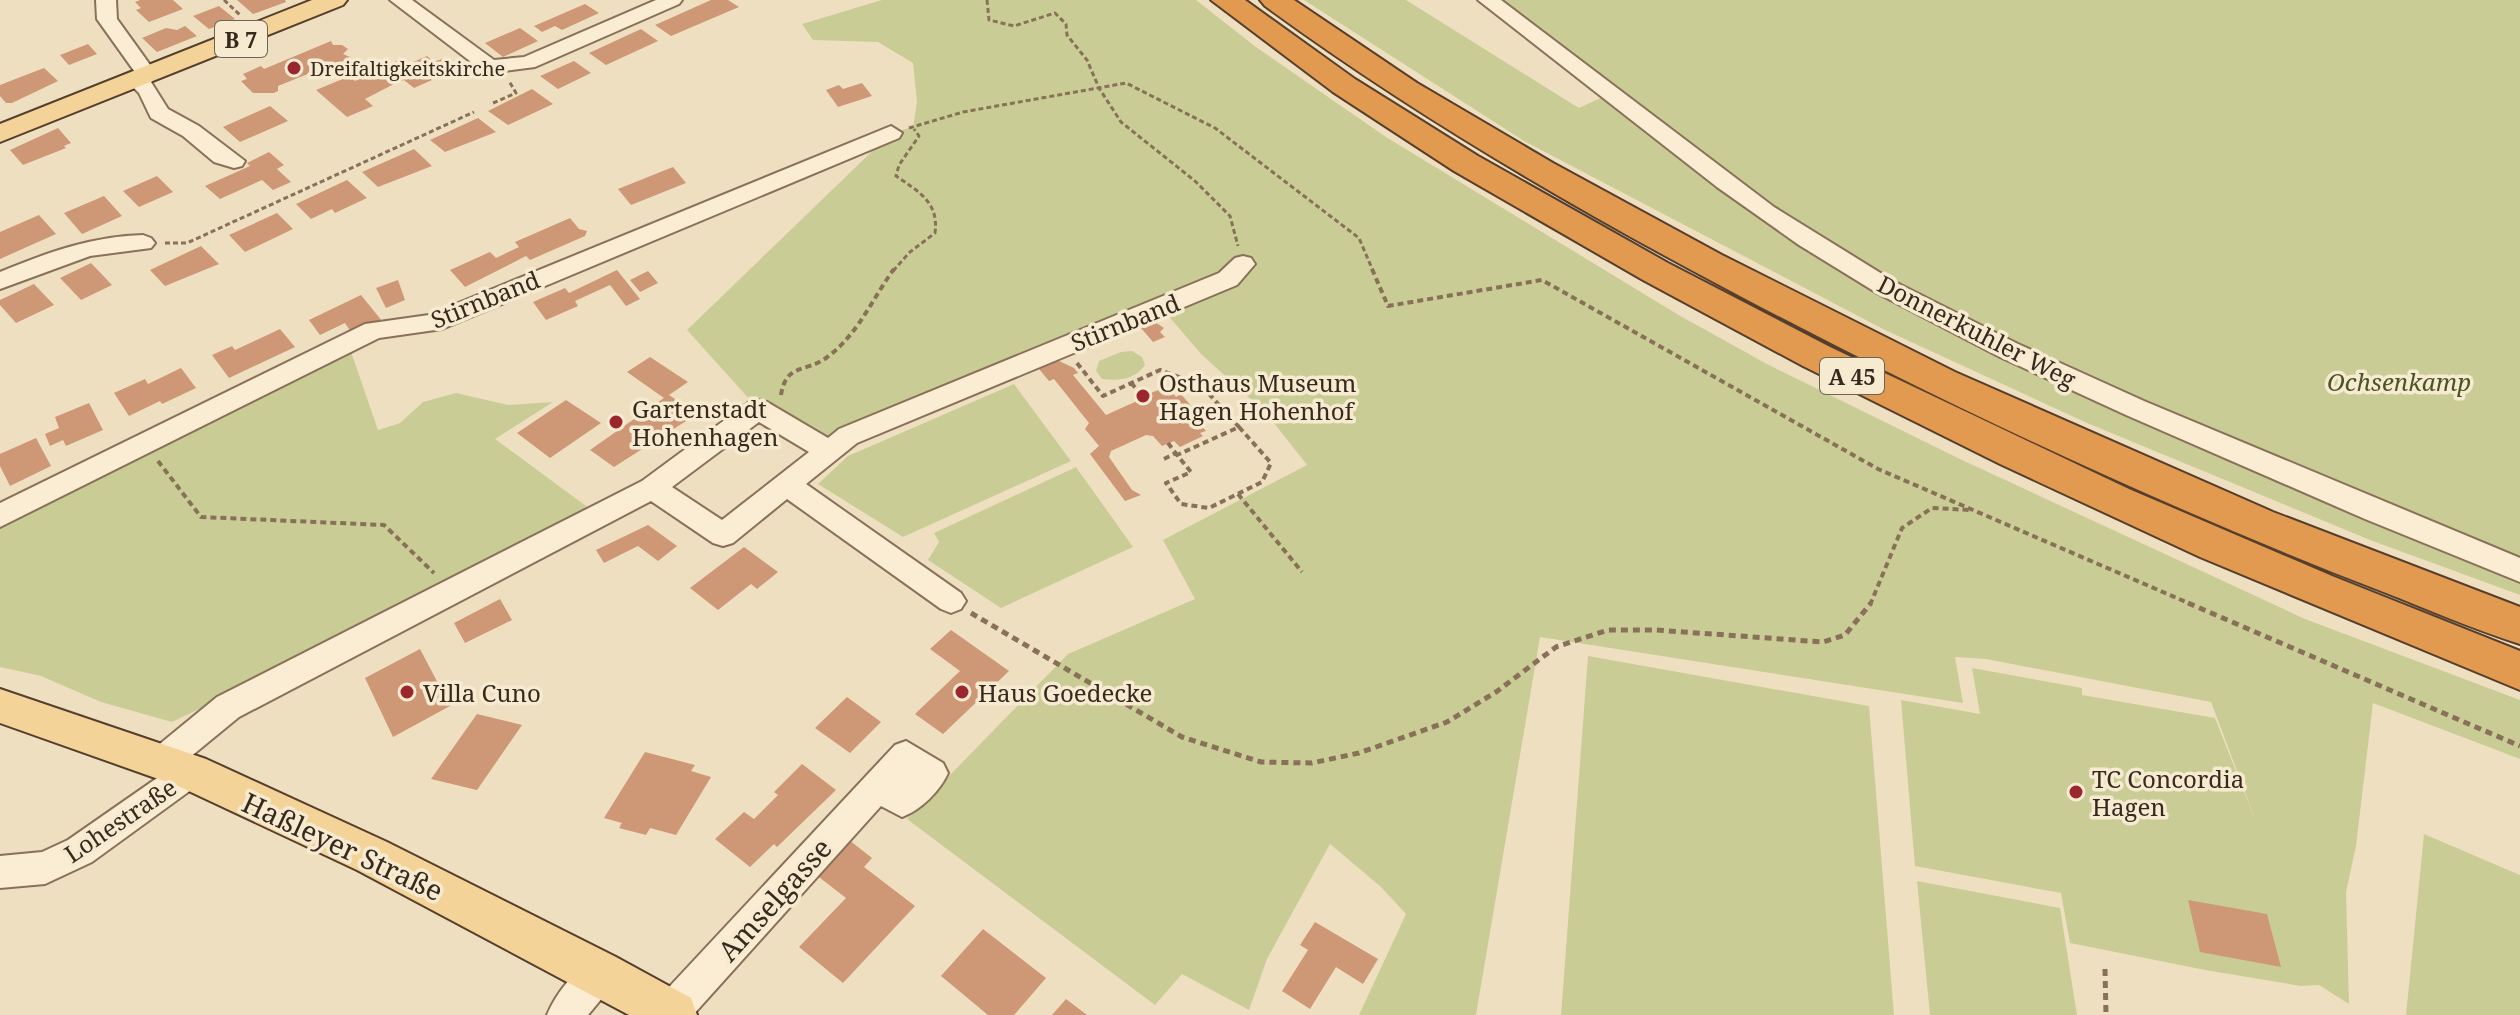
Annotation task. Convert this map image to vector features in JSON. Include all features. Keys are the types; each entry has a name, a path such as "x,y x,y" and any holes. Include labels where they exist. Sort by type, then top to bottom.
{"highway":[{"name":"A 45","path":"1226,0 1346,86 1487,176 1645,266 1858,379 2236,554 2520,671"},
{"name":"A 45","path":"1275,0 1383,74 1513,156 1697,257 1883,353 2258,524 2520,626"}],"main road":[{"name":"B 7","path":"0,134 334,0"},
{"name":"Haßleyer Straße","path":"0,706 176,767 372,856 600,973 672,1014"}],"street":[{"path":"106,0 107,19 143,79 159,113 191,131 222,157 234,161"},
{"path":"400,0 490,67 503,68 528,63 672,0"},
{"name":"Donnerkuhler Weg","path":"1488,0 1561,52 1722,181 1808,240 1907,299 1977,335 2219,445 2390,519 2520,570"},
{"name":"Stirnband","path":"0,516 374,330 433,323 902,130"},
{"path":"0,281 45,263 105,246 143,243"},
{"name":"Stirnband","path":"652,488 723,535 848,436 1228,279 1243,264"},
{"path":"176,767 228,707 652,488 758,409 827,450"},
{"path":"785,483 951,601"},
{"name":"Lohestraße","path":"0,872 45,868 80,851 176,767"},
{"name":"Amselgasse","path":"672,1014 879,785"},
{"path":"565,1015 600,973"}],"path":[{"path":"987,0 989,20 1014,26 1055,13 1066,24 1067,35 1087,60 1099,88 1121,122 1195,181 1230,216 1243,264"},
{"path":"493,103 516,93 503,68"},
{"path":"902,130 963,112 1126,83 1215,128 1359,238 1388,306 1542,280 1878,469 2520,746"},
{"path":"143,243 187,243 474,112"},
{"path":"758,409 779,404 783,383 792,372 825,359 866,317 892,272 910,252 935,233 938,217 931,200 896,176 899,165 919,136 902,130"},
{"path":"1061,348 1103,396 1160,370 1201,385 1271,463 1262,482 1209,508 1181,504 1166,483 1191,472 1168,443"},
{"path":"1131,383 1142,395"},
{"path":"1164,459 1239,427"},
{"path":"145,444 201,517 384,525 453,591"},
{"path":"1238,494 1302,572"},
{"path":"951,601 1182,737 1261,762 1312,763 1359,753 1447,722 1496,692 1556,647 1608,630 1656,630 1823,642 1845,635 1864,615 1876,594 1902,528 1932,508 1972,510"},
{"path":"2105,969 2106,1015"}],"green space":[{"path":"882,0 1196,0 1256,47 1386,137 1677,314 1767,364 1960,459 2305,619 2520,700 2520,759 2373,703 2356,846 2346,892 2349,1004 2319,985 2301,986 2205,970 2070,943 2061,893 1915,866 1901,700 1980,714 1972,668 2082,688 2082,695 2215,718 2257,824 2211,702 1986,659 1955,657 1963,703 1540,637 1476,1015 1359,1015 1406,914 1381,887 1330,844 1267,959 1249,1010 1182,974 1155,1005 907,819 1068,654 1195,599 1163,540 1307,465 1266,413 1201,354 1166,313 831,446 752,402 687,330 891,133 913,127 917,102 913,63 878,42 813,40 802,24"},
{"name":"Ochsenkamp","path":"1304,0 1406,0 1579,108 1605,96 1493,0 2520,0 2520,595 2370,540 2087,423 1885,330 1524,141"},
{"path":"348,343 378,430 400,423 423,402 456,393 508,405 553,402 495,439 601,517 172,722 101,702 41,676 0,667 0,516"},
{"path":"1132,351 1142,357 1145,365 1136,374 1108,380 1102,379 1096,371 1099,361"},
{"path":"1014,384 1071,461 903,537 818,484 848,456"},
{"path":"1076,467 1133,547 1001,608 928,560 939,542 934,533"},
{"path":"1588,656 1869,706 1894,1015 1561,1015"},
{"path":"2424,834 2520,875 2520,1015 2406,1015"},
{"path":"1917,881 2060,908 2077,1015 1930,1015"}],"building":[{"path":"173,0 183,9 149,22 136,10 141,8 135,2"},
{"path":"237,0 285,0 286,2 253,14"},
{"path":"711,0 728,0 739,7 671,36 655,25"},
{"path":"585,4 599,13 562,30 555,26 542,32 534,26"},
{"path":"219,6 235,19 209,29 193,16"},
{"path":"185,26 197,36 157,52 142,38 166,28 177,30"},
{"path":"520,28 538,41 503,57 485,43"},
{"path":"641,29 658,41 606,65 589,53"},
{"name":"Dreifaltigkeitskirche","path":"331,41 333,45 348,49 343,54 350,57 333,67 330,65 278,86 278,91 274,93 253,93 241,81 247,79 243,74 261,66 264,69"},
{"path":"88,44 97,54 69,65 60,55"},
{"path":"427,56 434,62 444,58 455,66 428,76 432,80 414,88 404,80 394,84 365,99 373,106 347,117 316,90 350,76 355,81 402,58 409,64"},
{"path":"574,61 591,73 558,89 540,76"},
{"path":"44,68 58,81 12,103 6,103 0,96 0,85"},
{"path":"862,83 872,96 838,107 826,90 839,85 843,89"},
{"path":"532,89 553,104 508,125 488,111"},
{"path":"270,106 288,121 240,142 223,127"},
{"path":"478,118 496,132 445,152 430,140"},
{"path":"58,128 71,143 64,146 66,148 23,165 10,150"},
{"path":"414,149 432,166 378,187 362,172"},
{"path":"269,152 284,165 277,169 291,182 273,190 262,180 220,199 205,186 250,166 247,163"},
{"path":"673,167 686,183 631,205 618,189"},
{"path":"157,176 173,192 139,207 123,191"},
{"path":"347,180 367,198 335,213 332,209 311,219 296,204"},
{"path":"104,196 122,216 82,234 64,213"},
{"path":"277,213 293,229 245,252 229,235"},
{"path":"39,215 56,234 0,259 0,232"},
{"path":"570,218 579,229 587,231 585,236 530,260 526,256 465,287 450,270 490,252 496,258 519,247 515,242"},
{"path":"201,246 219,264 165,286 150,270"},
{"path":"91,263 112,285 81,300 60,278"},
{"path":"617,270 640,299 626,306 610,285 575,301 578,306 546,320 533,302 565,288 569,293"},
{"path":"648,271 658,283 640,292 630,280"},
{"path":"398,280 405,300 386,308 376,288"},
{"path":"34,284 54,305 16,323 0,305 0,300"},
{"path":"361,295 382,321 353,335 345,323 320,335 309,320"},
{"path":"1152,320 1164,328 1160,332 1165,337 1153,342 1141,328"},
{"path":"280,329 295,347 229,378 212,355 232,346 235,350"},
{"path":"650,357 688,382 669,395 697,414 614,467 590,450 664,398 627,372"},
{"path":"1057,360 1074,368 1078,373 1073,375 1106,415 1137,401 1135,398 1168,387 1176,397 1181,394 1202,419 1197,421 1206,431 1200,433 1203,436 1180,447 1174,441 1162,446 1153,436 1146,435 1111,451 1109,457 1132,490 1141,495 1125,501 1090,454 1099,446 1085,429 1089,423 1054,379 1049,381 1039,369"},
{"path":"181,368 196,388 162,404 160,401 129,416 114,393 145,379 148,384"},
{"path":"566,400 601,423 550,458 517,433"},
{"path":"89,403 103,430 66,446 63,440 50,446 45,434 59,428 55,417"},
{"path":"36,438 51,466 10,486 0,466 0,454"},
{"path":"648,525 677,546 658,561 638,546 604,563 596,550"},
{"path":"744,547 778,572 757,589 751,584 718,610 690,588"},
{"path":"500,599 512,620 465,643 454,623"},
{"name":"Haus Goedecke","path":"951,630 1009,671 943,734 915,714 960,671 930,649"},
{"name":"Villa Cuno","path":"420,649 450,706 393,737 365,678"},
{"path":"847,697 881,722 850,753 815,728"},
{"path":"477,714 522,725 477,790 431,779"},
{"path":"645,752 695,765 691,771 711,777 676,835 650,828 646,835 619,828 622,823 604,818"},
{"path":"802,764 836,790 777,847 774,844 750,867 715,839 744,812 754,819 778,795 774,792"},
{"path":"849,840 872,858 864,867 915,906 843,983 799,947 846,898 815,874"},
{"path":"2188,900 2267,914 2281,967 2200,952"},
{"path":"1315,922 1378,959 1363,984 1336,967 1310,1009 1282,991 1308,950 1300,945"},
{"path":"983,929 1046,978 1014,1015 988,1015 941,976"},
{"path":"1066,999 1087,1015 1052,1015"}],"place":[{"name":"Dreifaltigkeitskirche","path":"294,68"},
{"name":"Osthaus Museum Hagen Hohenhof","path":"1143,396"},
{"name":"Gartenstadt Hohenhagen","path":"616,422"},
{"name":"Villa Cuno","path":"407,692"},
{"name":"Haus Goedecke","path":"962,692"},
{"name":"TC Concordia Hagen","path":"2076,792"}]}
